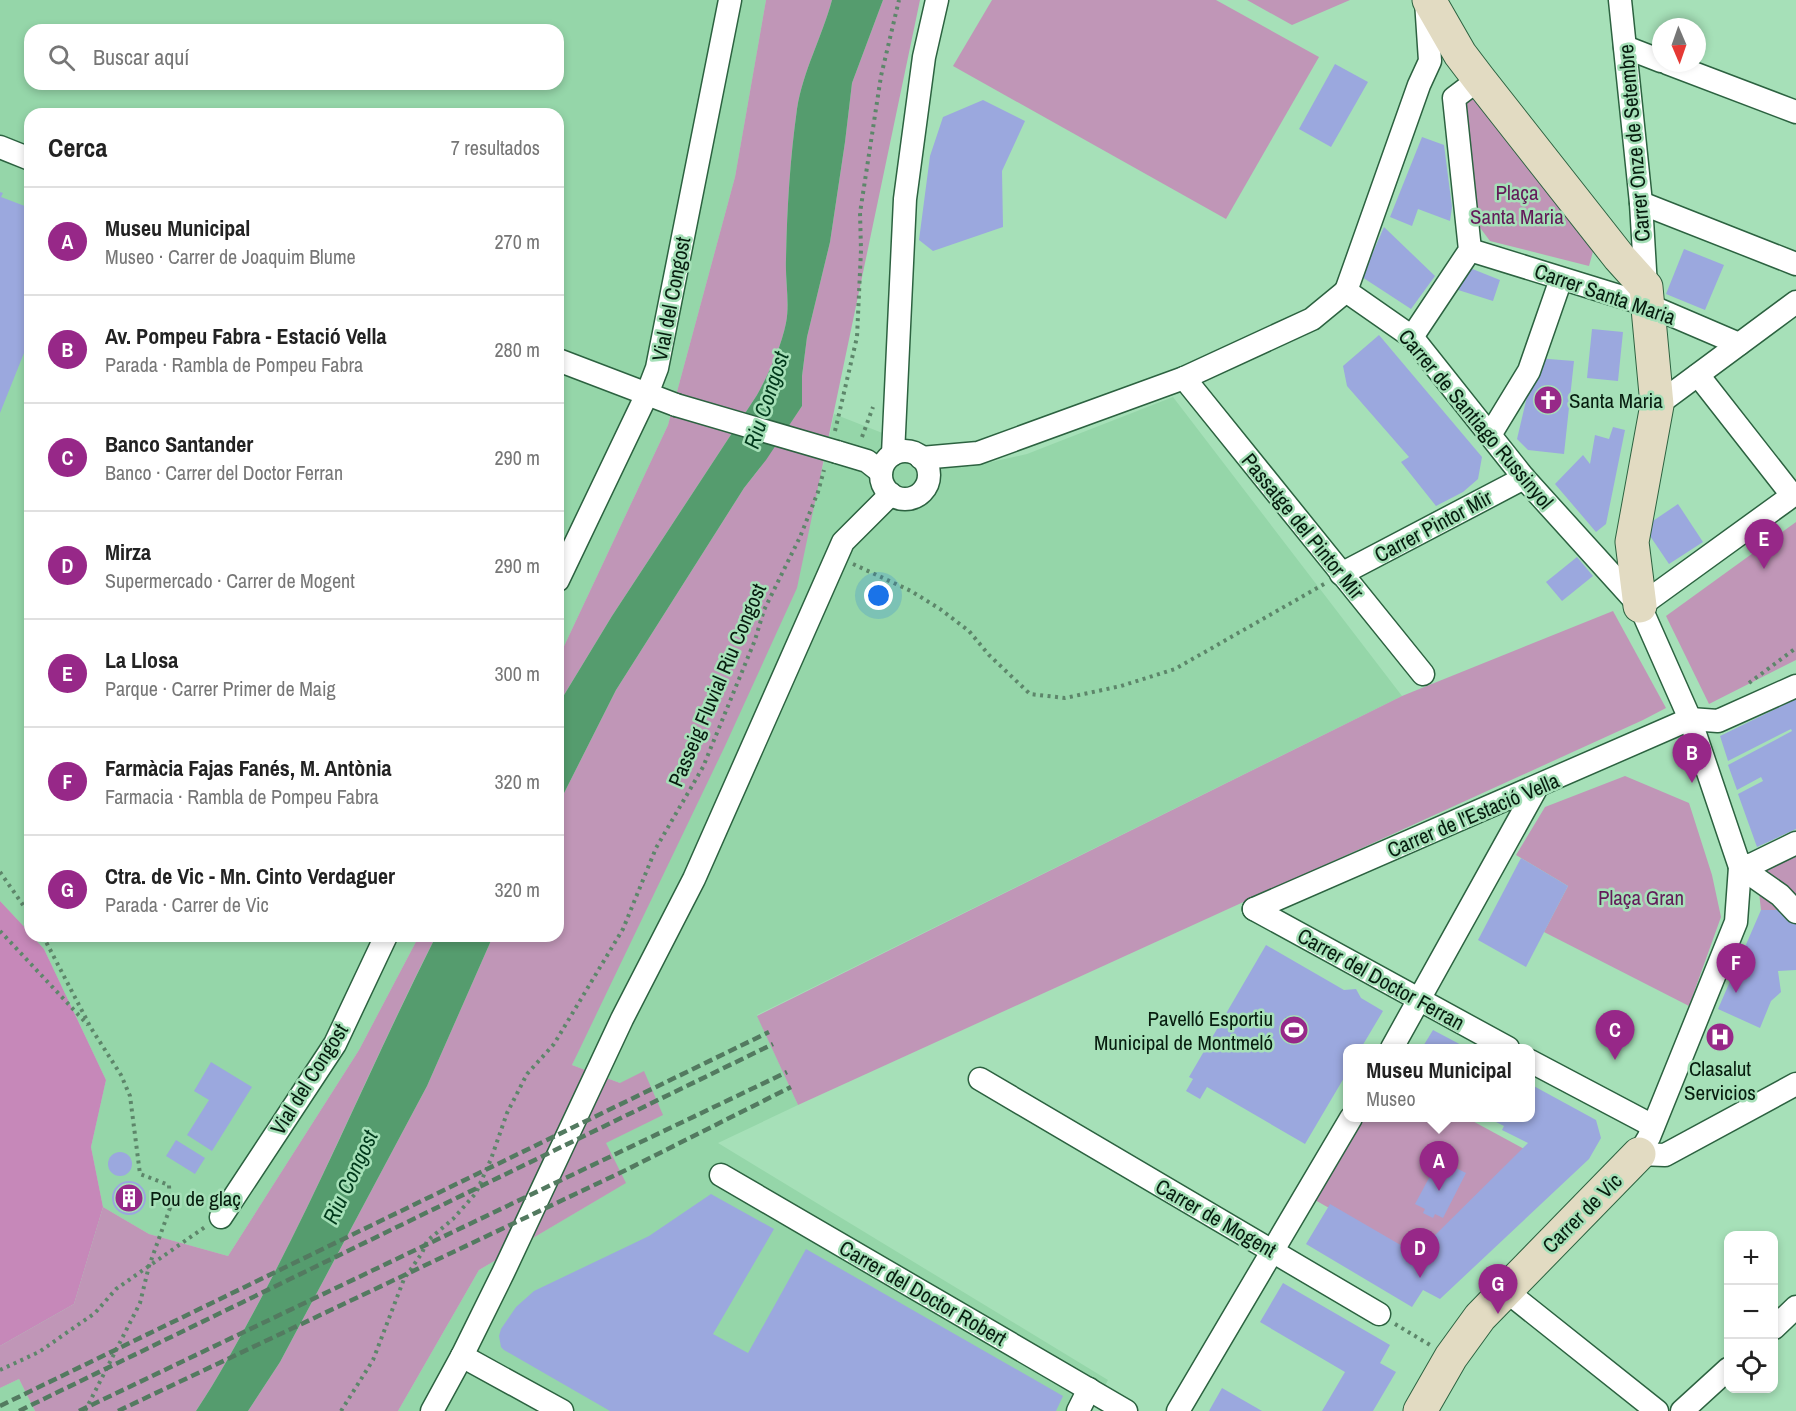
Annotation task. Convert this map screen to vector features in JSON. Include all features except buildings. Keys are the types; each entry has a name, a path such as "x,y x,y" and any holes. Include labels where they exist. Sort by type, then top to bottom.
{"street":[{"name":"Vial del Congost","path":"564,567 647,394 657,368 730,0"},
{"path":"893,454 905,200 924,57 937,0"},
{"path":"1412,337 1470,250 1456,73 1427,0"},
{"name":"Carrer Onze de Setembre","path":"1620,0 1641,202 1647,296"},
{"path":"1625,47 1652,58"},
{"path":"1691,72 1796,112"},
{"path":"1419,85 1456,73"},
{"path":"1419,85 1456,73"},
{"path":"1456,73 1619,257 1647,296 1657,405 1632,542 1640,606 1794,494 1698,375"},
{"path":"921,458 978,453 1184,378 1312,319 1346,291 1419,85"},
{"path":"0,147 24,157"},
{"path":"1641,202 1796,264"},
{"name":"Carrer Santa Maria","path":"1470,250 1561,279 1647,296 1739,344"},
{"path":"1490,435 1528,371 1561,279"},
{"name":"Carrer de Santiago Russinyol","path":"1346,291 1412,337 1524,478 1640,606 1690,719 1740,867"},
{"path":"1657,405 1796,302"},
{"path":"564,362 676,405 867,461 881,472"},
{"name":"Passatge del Pintor Mir","path":"1184,378 1423,674"},
{"path":"907,451 921,458 926,465 928,476 922,491 908,498 898,498 885,489 881,472 887,459 893,454 907,451"},
{"name":"Carrer Pintor Mir","path":"1341,574 1524,478"},
{"path":"432,1411 503,1273 622,1019 694,879 843,542 891,494"},
{"path":"1597,557 1616,558 1632,542"},
{"path":"1690,719 1718,721 1796,686"},
{"name":"Carrer de l'Estació Vella","path":"1254,909 1690,719"},
{"path":"1394,1044 1537,787"},
{"path":"1740,867 1753,864 1796,843"},
{"path":"1740,867 1780,895 1796,912"},
{"path":"1535,1063 1646,1140 1736,922 1740,867"},
{"name":"Carrer del Doctor Ferran","path":"1254,909 1501,1044"},
{"name":"Vial del Congost","path":"221,1216 335,1044 383,942"},
{"name":"Carrer de Mogent","path":"980,1079 1379,1314"},
{"name":"Carrer de Vic","path":"1420,1411 1451,1357 1480,1317 1646,1140 1665,1155 1796,1084"},
{"path":"1178,1411 1349,1122"},
{"name":"Carrer del Doctor Robert","path":"721,1175 1126,1411"},
{"path":"1505,1290 1657,1411"},
{"path":"1778,1323 1796,1307"},
{"path":"462,1356 562,1411"},
{"path":"1682,1411 1724,1373"},
{"path":"1078,1411 1089,1389"}],"path":[{"name":"Passeig Fluvial Riu Congost","path":"341,1411 373,1360 404,1280 427,1241 453,1219 476,1193 507,1113 527,1074 554,1044 623,929 656,848 703,767 756,640 764,610 800,537 818,492 832,450 857,337 861,250 860,213 881,76 899,0"},
{"path":"862,437 873,405"},
{"path":"836,556 911,591 940,609 969,631 989,655 1030,694 1065,698 1121,686 1175,669 1341,574"},
{"path":"0,872 24,906"},
{"path":"0,931 34,970 91,1028"},
{"path":"46,942 91,1028 122,1076 130,1096 140,1174 169,1185 170,1208 148,1266 140,1303 85,1411"},
{"path":"0,1370 39,1352 95,1313 116,1289 221,1216"},
{"path":"1379,1314 1451,1357"}],"shaded area":[{"path":"0,0 766,0 735,177 668,425 564,646 564,108 24,108 24,927 0,901"},
{"path":"1173,397 1402,696 757,1015 798,1105 718,1143 1108,1380 1092,1411 398,1411 479,1270 625,1183 605,1143 620,1083 572,1065 823,466 834,414 969,467 1027,454"},
{"path":"0,901 24,927 24,942 38,942 44,949 106,1080 91,1147 103,1207 74,1304 0,1346"},
{"path":"38,942 416,942 359,1050 228,1256 149,1234 103,1207 91,1147 106,1080 44,949"},
{"path":"19,1379 35,1411 0,1411 0,1388"}],"green space":[{"path":"766,0 832,0 804,81 797,109 788,203 786,267 788,308 781,342 757,395 612,616 564,695 564,646 668,425 735,177"},
{"path":"883,0 920,0 797,588 725,746 572,1065 620,1083 644,1071 663,1115 606,1143 626,1183 479,1270 398,1411 248,1411 280,1362 427,1086 490,942 564,942 564,793 616,690 744,488 802,406 802,376 807,337 830,242 852,83"},
{"path":"992,0 1216,0 1319,57 1226,219 953,66"},
{"path":"1247,0 1350,0 1292,25"},
{"name":"Plaça Santa Maria","path":"1478,94 1597,237 1589,266 1490,241 1478,225 1463,102"},
{"path":"1796,522 1796,660 1709,704 1666,616"},
{"path":"1613,611 1666,708 798,1105 757,1016 1402,696"},
{"name":"Plaça Gran","path":"1625,776 1689,803 1712,875 1721,917 1689,1006 1544,932 1568,886 1516,855 1545,807"},
{"path":"1796,839 1796,924 1761,910 1755,857"},
{"path":"416,942 433,942 266,1289 233,1351 196,1411 35,1411 19,1379 0,1388 0,1346 74,1304 103,1207 149,1234 228,1256 359,1050"},
{"path":"1362,1122 1474,1122 1528,1151 1415,1257 1315,1200"}],"water":[{"name":"Riu Congost","path":"832,0 883,0 852,83 830,242 807,337 802,376 802,406 744,488 616,690 564,793 564,695 612,616 757,395 781,342 787,315 787,222 797,109"},
{"name":"Riu Congost","path":"433,942 490,942 427,1086 280,1362 248,1411 196,1411 266,1289"}],"railway":[{"path":"0,1406 769,1032"},
{"path":"19,1411 773,1044"},
{"path":"79,1411 787,1072"},
{"path":"118,1411 626,1170 791,1087"}],"place":[{"name":"Santa Maria","path":"1548,400"},
{"name":"La Llosa","path":"1764,569"},
{"name":"Av. Pompeu Fabra - Estació Vella","path":"1692,783"},
{"name":"Farmàcia Fajas Fanés, M. Antònia","path":"1736,993"},
{"name":"Pavelló Esportiu Municipal de Montmeló","path":"1294,1030"},
{"name":"Clasalut Servicios","path":"1720,1037"},
{"name":"Banco Santander","path":"1615,1060"},
{"name":"Museu Municipal","path":"1439,1191"},
{"name":"Pou de glaç","path":"129,1198"},
{"name":"Mirza","path":"1420,1278"},
{"name":"Ctra. de Vic - Mn. Cinto Verdaguer","path":"1498,1314"}]}
